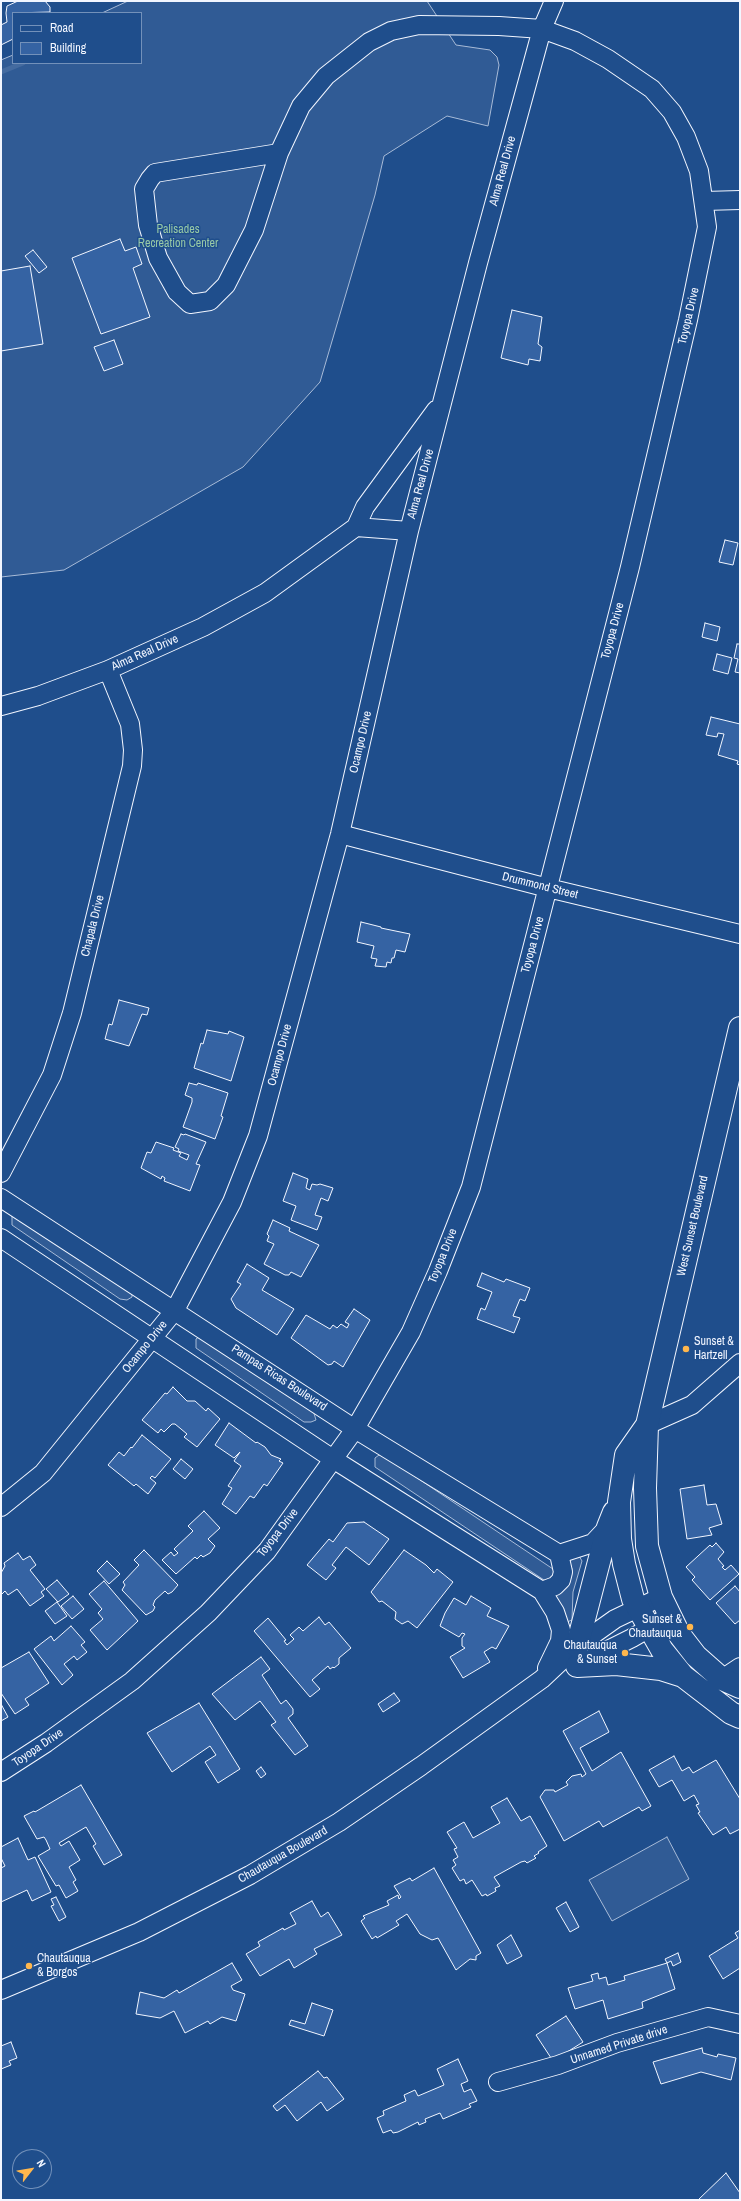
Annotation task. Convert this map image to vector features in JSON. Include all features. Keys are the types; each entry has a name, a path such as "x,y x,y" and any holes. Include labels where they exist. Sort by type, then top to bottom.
{"main road":[{"name":"West Sunset Boulevard","path":"731,1683 696,1656 665,1607 647,1546 645,1488 647,1425 740,1028"},
{"name":"West Sunset Boulevard","path":"647,1425 626,1455 619,1502 620,1539 624,1564 633,1599 648,1629 662,1650 683,1676 730,1713 740,1717"},
{"path":"619,1502 608,1527 577,1656 616,1664 661,1668 683,1676"}],"street":[{"name":"Alma Real Drive","path":"1,706 38,696 108,670 203,627 265,593 356,527 409,531 542,29 554,1"},
{"name":"Toyopa Drive","path":"1,1772 46,1743 132,1681 208,1613 267,1551 355,1429 411,1332 438,1271 471,1187 548,888 596,692 630,567 688,320 707,227 699,170 686,137 672,112 652,89 608,59 574,41 542,29 419,25 391,31 369,42 326,76 301,106 279,153 254,230 226,284 210,301 190,304 177,292 158,258 148,225 144,190 150,179 154,173 279,153"},
{"path":"704,201 740,200"},
{"path":"356,527 365,507 443,401"},
{"name":"Ocampo Drive","path":"1,1507 43,1473 175,1310 232,1202 258,1136 340,834 409,531"},
{"name":"Chapala Drive","path":"1,1174 52,1075 72,1013 132,766 134,750 130,724 108,670"},
{"name":"Drummond Street","path":"340,834 548,888 740,934"},
{"name":"Pampas Ricas Boulevard","path":"1,1198 175,1310 355,1429 559,1554"},
{"path":"1,1238 333,1459 542,1591 555,1612 561,1630 560,1642 542,1679"},
{"path":"647,1425 692,1405 740,1363"},
{"path":"542,1591 555,1586 561,1580 563,1572 559,1554 593,1543 608,1527"},
{"name":"Chautauqua Boulevard","path":"1,1990 139,1932 250,1875 339,1822 421,1766 542,1679 577,1656 615,1619 638,1609 665,1607"},
{"name":"Chautauqua Boulevard","path":"577,1656 648,1629 665,1607"},
{"path":"731,1683 740,1667"},
{"name":"Unnamed Private drive","path":"498,2082 558,2065 617,2043 708,2017 740,2024"}],"shaded area":[{"name":"Palisades Recreation Center","path":"128,1 427,1 456,45 490,50 497,57 499,65 488,126 447,116 384,156 375,195 320,382 243,467 64,570 1,577 1,60 12,55 12,64 142,64 142,12 104,12"},
{"path":"15,1213 132,1292 132,1297 127,1300 120,1299 12,1225 12,1216"},
{"path":"200,1336 313,1410 316,1420 304,1422 196,1348 196,1339"},
{"path":"379,1455 383,1455 553,1569 555,1573 550,1581 544,1580 375,1467 375,1458"},
{"path":"578,1554 582,1561 573,1592 572,1620 567,1622 553,1597 560,1593 570,1577 572,1569 568,1557"},
{"path":"667,1837 689,1879 612,1921 589,1880"}],"building":[{"path":"18,1 45,1 50,7 50,12 12,12 12,40 1,45 1,25 7,22 7,6"},
{"path":"120,239 125,251 136,247 142,264 133,268 150,317 101,334 72,258"},
{"path":"33,250 47,267 39,273 25,256"},
{"path":"30,266 43,344 1,351 1,271"},
{"path":"512,310 542,317 538,344 542,347 540,361 529,359 528,365 501,358"},
{"path":"114,340 123,364 104,371 94,347"},
{"path":"725,540 738,543 733,565 719,562"},
{"path":"705,623 720,627 717,641 702,637"},
{"path":"737,644 740,644 740,673 735,672 738,659 734,658"},
{"path":"717,654 732,658 728,674 713,670"},
{"path":"711,717 740,724 740,765 737,764 738,761 718,755 724,734 718,733 717,737 706,735"},
{"path":"361,922 410,934 405,952 396,950 394,958 392,958 391,963 387,962 386,967 375,966 377,959 371,958 374,946 357,942"},
{"path":"119,1000 149,1008 147,1015 142,1014 129,1046 105,1039 109,1024 112,1025"},
{"path":"207,1030 228,1034 229,1031 244,1037 231,1081 194,1068 201,1043 203,1044"},
{"path":"189,1083 197,1085 198,1083 228,1093 221,1116 223,1117 215,1139 183,1127 192,1102 192,1098 185,1095"},
{"path":"181,1134 185,1134 206,1142 196,1164 200,1165 190,1191 164,1181 165,1178 162,1176 161,1179 141,1168 147,1152 151,1153 156,1142 174,1148 173,1150 181,1153 179,1156 187,1160 189,1155 178,1151 179,1149 175,1147"},
{"path":"293,1173 308,1179 306,1188 310,1190 312,1184 320,1184 333,1188 328,1201 321,1198 315,1215 322,1217 317,1230 291,1220 296,1206 283,1201"},
{"path":"273,1220 290,1228 289,1231 319,1245 301,1277 291,1272 289,1275 285,1275 264,1264 274,1244 267,1241 269,1236 267,1234"},
{"path":"247,1264 269,1278 262,1290 294,1309 277,1335 236,1308 231,1299 241,1284 237,1282"},
{"path":"482,1273 504,1282 506,1279 530,1288 525,1301 520,1299 513,1316 520,1318 514,1333 477,1319 481,1308 485,1310 492,1292 477,1286"},
{"path":"354,1309 370,1320 343,1367 334,1361 332,1364 328,1365 291,1338 306,1315 330,1329 333,1325 337,1328 341,1324 347,1328 349,1324 345,1322"},
{"path":"173,1387 187,1401 195,1401 206,1411 208,1408 220,1419 197,1447 184,1437 187,1434 175,1424 172,1424 164,1432 161,1429 158,1433 142,1420 165,1393 167,1394"},
{"path":"229,1423 256,1443 257,1442 265,1447 271,1455 281,1459 279,1461 283,1463 267,1486 264,1484 254,1498 250,1496 236,1514 222,1504 232,1488 228,1486 241,1466 234,1461 240,1452 234,1458 215,1445"},
{"path":"142,1435 171,1459 155,1478 152,1476 150,1478 156,1483 148,1494 136,1484 134,1486 108,1465 119,1452 124,1456"},
{"path":"181,1459 193,1469 185,1479 173,1469"},
{"path":"704,1485 707,1505 716,1504 722,1524 709,1528 712,1535 687,1539 680,1489"},
{"path":"204,1511 220,1528 208,1539 215,1546 210,1553 203,1557 201,1555 197,1559 195,1557 176,1574 162,1560 171,1552 174,1556 178,1553 174,1549 193,1531 188,1526"},
{"path":"364,1522 389,1539 369,1565 346,1547 332,1565 336,1568 326,1580 307,1565 329,1539 333,1542 347,1523"},
{"path":"716,1543 724,1552 718,1559 724,1566 722,1567 725,1570 731,1565 739,1574 710,1600 692,1580 695,1577 686,1567 710,1545 712,1547"},
{"path":"144,1550 178,1585 172,1592 168,1594 165,1591 155,1600 153,1605 155,1607 153,1611 146,1615 122,1590 125,1585 123,1582 139,1565 134,1560"},
{"path":"404,1550 426,1565 434,1573 437,1569 453,1582 417,1628 408,1621 402,1624 395,1619 396,1612 382,1601 379,1602 371,1592"},
{"path":"18,1553 23,1560 30,1556 36,1565 30,1570 45,1589 41,1592 44,1596 30,1606 17,1589 8,1595 5,1591 2,1594 1,1592 1,1573 5,1566 4,1563"},
{"path":"107,1561 120,1574 109,1584 97,1571"},
{"path":"57,1580 69,1594 58,1602 46,1589"},
{"path":"104,1581 138,1621 107,1650 90,1630 103,1619 98,1613 102,1609 89,1594"},
{"path":"735,1586 740,1592 740,1620 735,1624 716,1603"},
{"path":"73,1596 84,1609 72,1619 61,1606"},
{"path":"471,1596 491,1608 487,1616 509,1626 496,1649 492,1647 484,1652 490,1662 463,1678 450,1657 465,1648 462,1646 462,1638 465,1634 462,1633 459,1637 440,1626 445,1613 454,1598 466,1605"},
{"path":"57,1602 67,1616 55,1624 45,1611"},
{"path":"319,1617 325,1625 329,1622 351,1648 339,1658 339,1664 330,1669 328,1666 312,1680 320,1689 310,1697 254,1631 268,1618 286,1640 284,1641 287,1645 294,1639 290,1635 299,1627 303,1631"},
{"path":"71,1626 85,1642 81,1645 87,1652 77,1660 74,1656 64,1664 73,1675 62,1685 34,1649 51,1636 54,1641"},
{"path":"29,1652 49,1683 25,1699 29,1705 15,1714 1,1693 1,1668"},
{"path":"261,1657 270,1669 262,1675 281,1704 286,1700 293,1709 293,1714 288,1718 308,1746 295,1755 271,1725 276,1722 260,1701 235,1720 212,1694"},
{"path":"394,1693 400,1701 383,1712 378,1704"},
{"path":"199,1703 240,1769 218,1783 205,1762 216,1755 210,1746 172,1772 147,1733"},
{"path":"1,1704 8,1717 1,1721"},
{"path":"599,1711 609,1732 580,1748 592,1771 621,1752 651,1806 642,1811 639,1807 603,1827 599,1821 564,1841 540,1797 545,1790 554,1790 555,1792 568,1785 566,1782 572,1776 581,1774 582,1777 586,1774 563,1731"},
{"path":"674,1756 682,1771 689,1767 693,1773 716,1760 740,1799 740,1829 730,1834 726,1827 713,1835 698,1813 700,1812 696,1805 699,1804 694,1795 684,1801 672,1780 659,1787 649,1770"},
{"path":"261,1767 266,1774 261,1778 256,1771"},
{"path":"81,1785 122,1855 104,1865 93,1846 96,1844 86,1827 59,1843 61,1846 69,1841 80,1860 69,1867 76,1880 73,1882 78,1891 66,1898 59,1885 56,1886 38,1856 50,1849 46,1840 44,1837 37,1839 24,1816 34,1811 35,1812"},
{"path":"507,1798 521,1821 530,1816 547,1846 534,1856 536,1858 527,1863 525,1861 521,1862 494,1877 500,1886 495,1888 496,1891 487,1896 486,1894 482,1896 472,1880 466,1884 464,1879 460,1881 452,1868 456,1865 453,1860 458,1857 454,1849 457,1848 447,1832 464,1822 473,1838 500,1823 491,1807"},
{"path":"18,1838 28,1860 35,1857 51,1892 32,1901 27,1890 1,1902 1,1868 5,1866 1,1858 1,1847"},
{"path":"434,1868 481,1953 476,1956 476,1960 470,1959 456,1970 438,1938 432,1940 420,1934 407,1914 396,1921 399,1925 377,1938 376,1936 372,1939 361,1921 365,1918 363,1916 389,1905 387,1901 398,1895 399,1899 401,1897 394,1886 410,1878 412,1881"},
{"path":"56,1897 66,1917 59,1921 51,1906 54,1905 51,1899"},
{"path":"312,1901 321,1917 328,1912 342,1935 314,1949 317,1954 294,1968 289,1959 260,1976 246,1954 260,1946 258,1942 283,1928 284,1930 296,1924 290,1913"},
{"path":"566,1902 579,1927 570,1932 556,1908"},
{"path":"740,1930 740,1968 723,1979 709,1956 738,1938 735,1933"},
{"path":"511,1935 522,1956 507,1964 497,1945"},
{"path":"678,1953 681,1962 673,1966 671,1961 667,1963 665,1959"},
{"path":"232,1963 242,1980 231,1986 233,1990 245,1994 236,2021 222,2017 210,2024 208,2021 185,2033 174,2011 160,2018 136,2014 140,1992 164,1998 177,1990 179,1993"},
{"path":"667,1963 675,1989 642,2002 643,2008 608,2019 603,2000 575,2009 568,1988 593,1981 591,1975 598,1973 599,1979 606,1977 608,1985 625,1980 624,1976"},
{"path":"312,2003 333,2010 324,2036 289,2025 291,2020 305,2024"},
{"path":"566,2016 583,2042 553,2061 536,2035"},
{"path":"11,2042 17,2058 9,2061 11,2065 1,2069 1,2046"},
{"path":"702,2048 703,2053 717,2057 718,2054 736,2058 731,2080 701,2072 661,2084 653,2062"},
{"path":"458,2059 468,2081 461,2084 464,2092 471,2089 477,2101 469,2104 471,2107 443,2119 440,2113 425,2119 426,2122 419,2125 418,2122 398,2132 393,2133 391,2130 383,2133 377,2118 384,2115 383,2111 406,2101 404,2095 415,2090 418,2096 444,2085 437,2069"},
{"path":"318,2071 324,2078 327,2077 344,2099 327,2111 321,2102 297,2121 285,2105 277,2111 273,2106"},
{"path":"726,2173 740,2193 740,2200 698,2200"}],"waterway":[{"path":"1,72 21,64"}],"place":[{"name":"Sunset & Hartzell","path":"686,1349"},
{"name":"Sunset & Chautauqua","path":"690,1627"},
{"name":"Chautauqua & Sunset","path":"625,1653"},
{"name":"Chautauqua & Borgos","path":"29,1966"}]}
